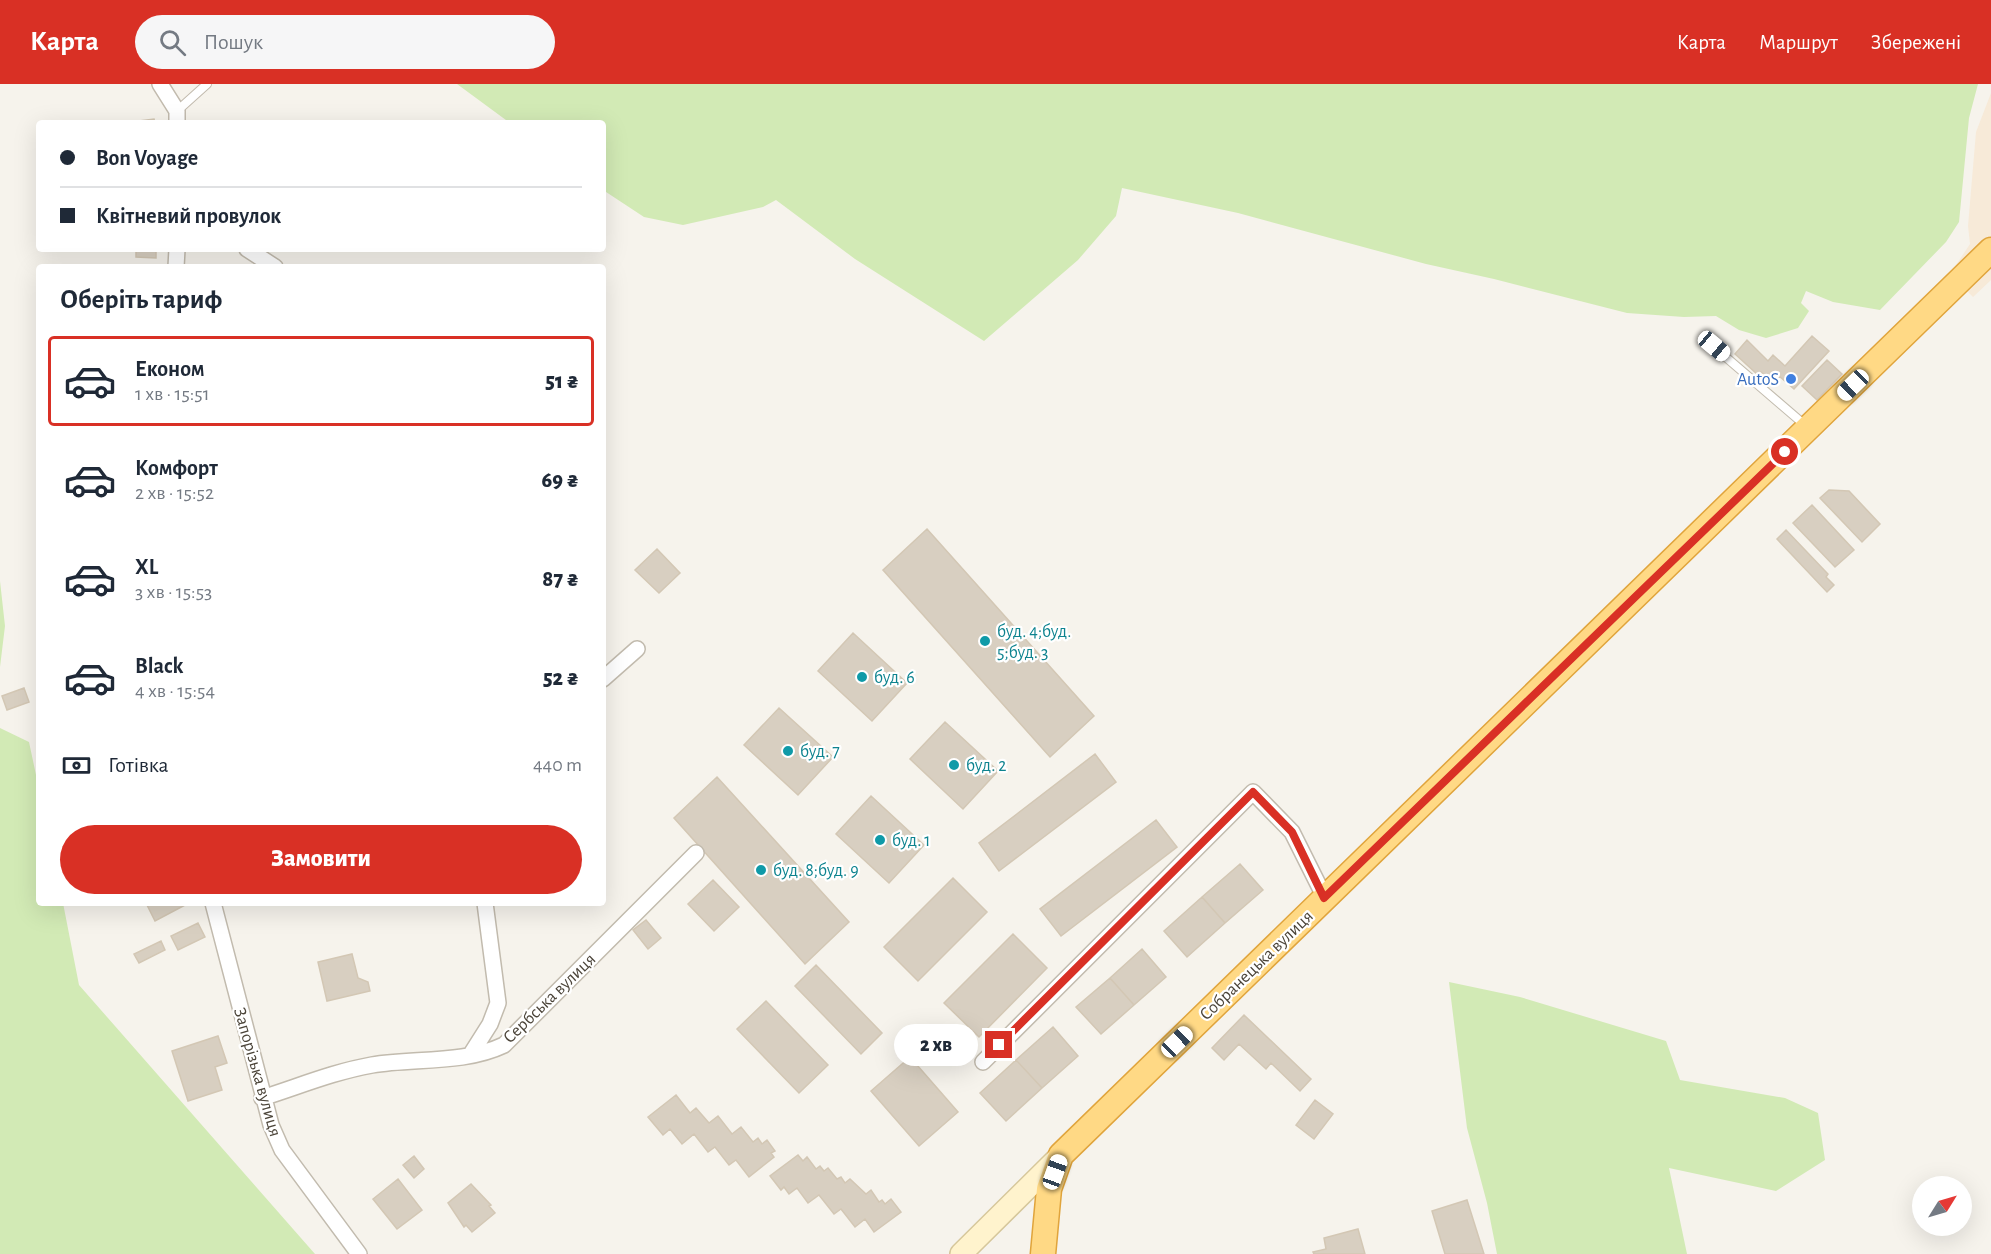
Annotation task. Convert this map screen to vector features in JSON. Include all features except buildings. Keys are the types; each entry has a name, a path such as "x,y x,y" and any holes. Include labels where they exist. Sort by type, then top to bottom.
{"highway":[{"name":"Собранецька вулиця","path":"1062,1155 1991,250"},
{"path":"1043,1254 1049,1189 1062,1155"}],"main road":[{"name":"Собранецька вулиця","path":"961,1254 1062,1155"}],"street":[{"path":"160,84 177,117"},
{"path":"252,252 270,264"},
{"path":"606,676 637,649"},
{"path":"983,1062 1253,792 1292,832 1324,898"},
{"name":"Сербська вулиця","path":"262,1098 323,1075 402,1060 438,1060 490,1051 504,1045 696,853"},
{"name":"Запорізька вулиця","path":"214,906 262,1098 282,1150 359,1254"},
{"path":"471,1054 490,1024 498,1003 485,906"}],"lane":[{"path":"177,117 207,84"},
{"path":"1714,346 1809,429"}],"shaded area":[{"path":"1991,93 1991,280 1973,297 1950,274 1970,244 1968,226 1976,132"}],"green space":[{"path":"457,84 1978,84 1969,118 1959,222 1946,242 1880,310 1833,302 1806,291 1801,303 1809,311 1798,328 1766,338 1739,330 1716,316 1684,317 1627,313 1426,264 1238,213 1122,188 1116,216 1078,260 984,341 855,259 776,200 763,207 683,225 644,217 606,192 606,120 506,120"},
{"path":"0,581 5,626 0,667"},
{"path":"0,728 29,742 36,775 36,906 64,906 79,985 315,1254 0,1254"},
{"path":"1449,982 1520,997 1666,1041 1680,1080 1785,1098 1818,1113 1825,1160 1776,1191 1669,1168 1687,1254 1497,1254 1487,1203 1467,1128"}],"place":[{"name":"AutoS","path":"1791,379"},
{"name":"буд. 4;буд. 5;буд. 3","path":"985,641"},
{"name":"буд. 6","path":"862,677"},
{"name":"буд. 7","path":"788,751"},
{"name":"буд. 2","path":"954,765"},
{"name":"буд. 1","path":"880,840"},
{"name":"буд. 8;буд. 9","path":"761,870"}],"route":[{"path":"999,1045 1253,792 1292,832 1324,898 1785,452"}]}
